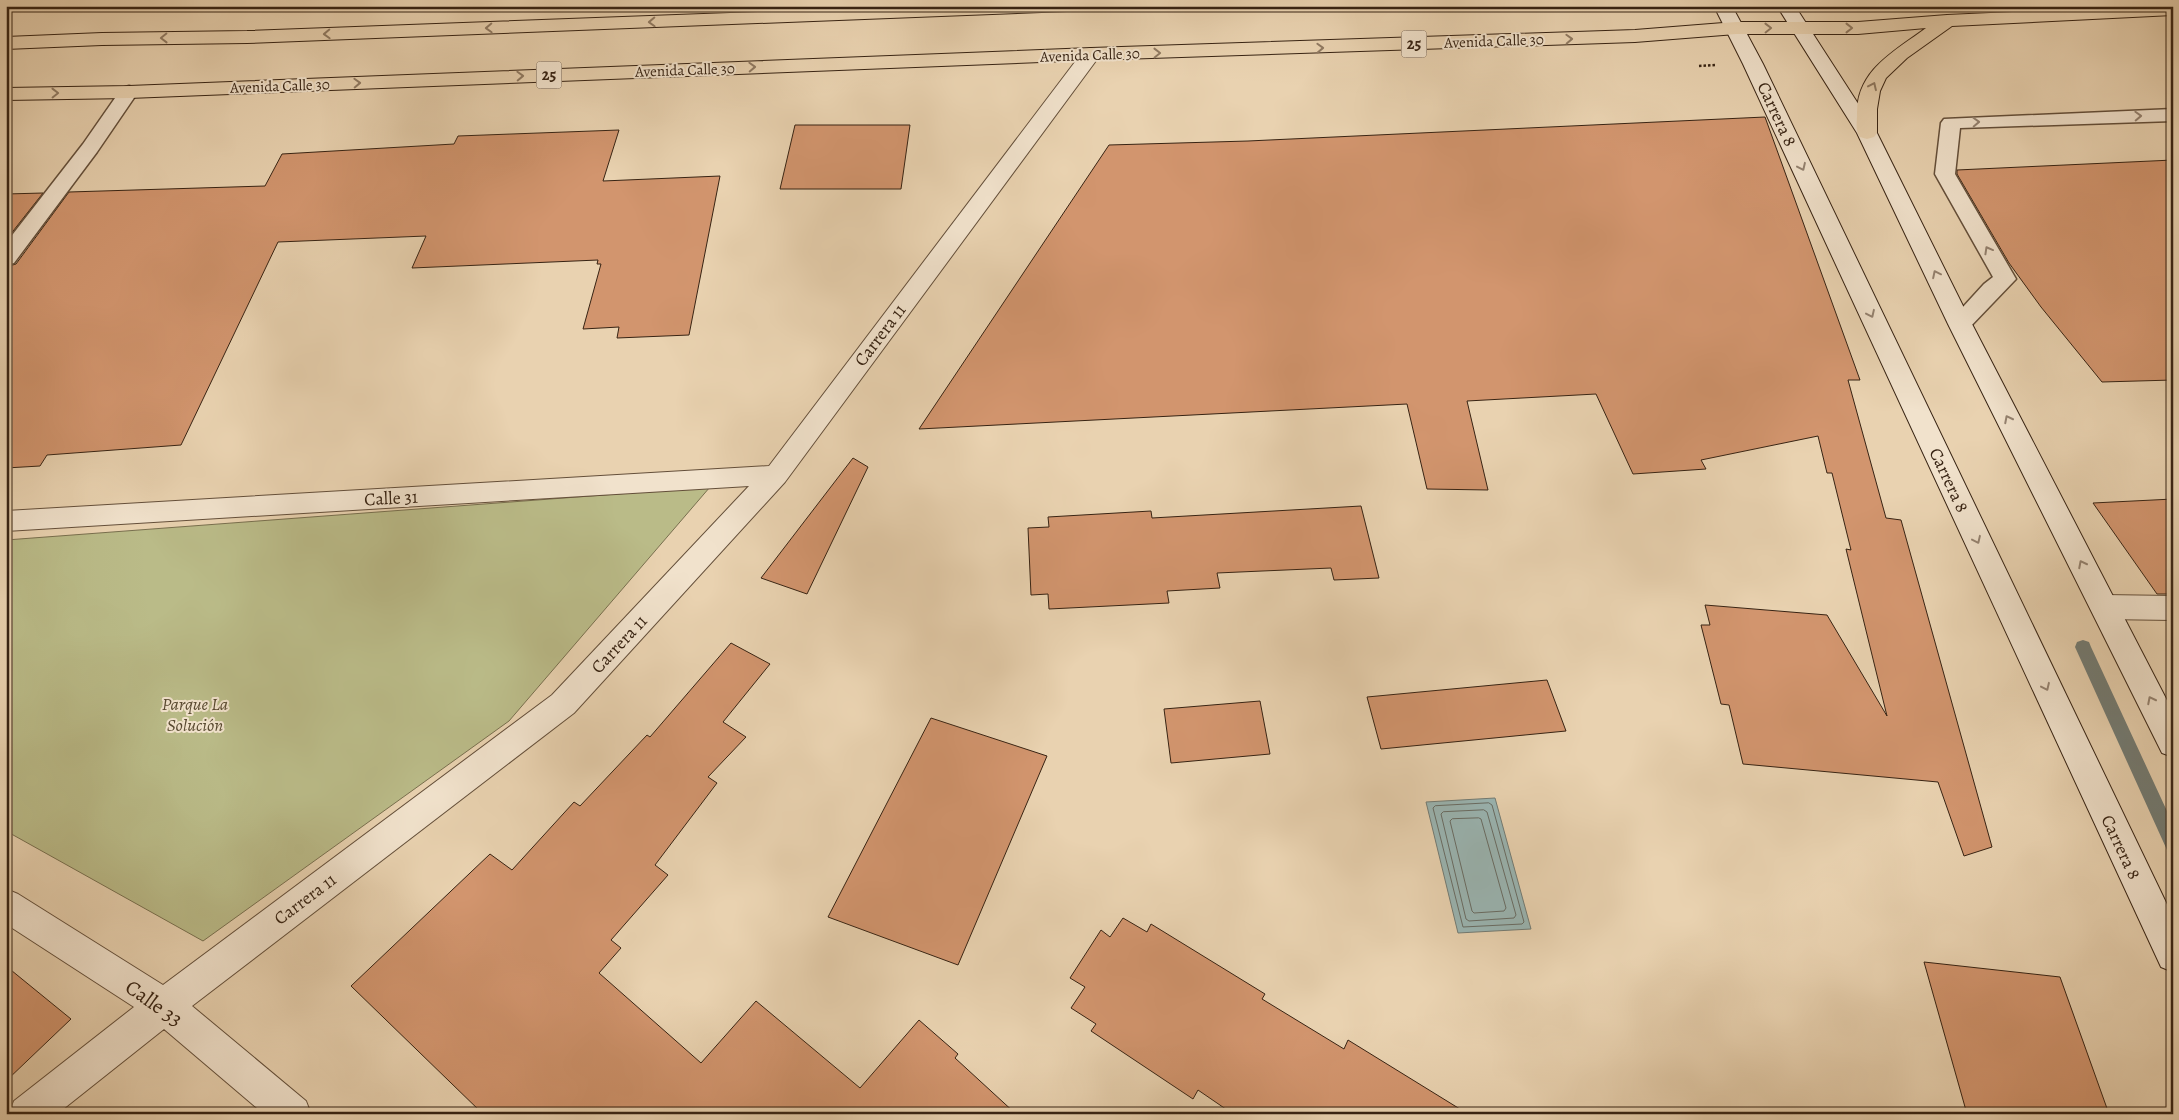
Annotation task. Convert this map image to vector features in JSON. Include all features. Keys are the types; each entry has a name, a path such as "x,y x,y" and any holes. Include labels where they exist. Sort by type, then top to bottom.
{"highway":[{"path":"6,43 102,39 247,37 1068,6"},
{"name":"Avenida Calle 30","path":"6,94 129,92 1091,54 1635,36 1730,17 1800,28 1858,28 1947,21 2173,10"},
{"path":"1867,133 1865,115 1867,99 1873,83 1884,67 1910,47 1927,38 1947,21"}],"street":[{"path":"1786,6 1867,133 1960,324 2173,743"},
{"name":"Carrera 8","path":"1730,17 2173,955"},
{"name":"Carrera 11","path":"27,1114 164,1006 563,704 776,475 1091,54"},
{"name":"Calle 31","path":"6,521 776,475"},
{"path":"2104,608 2173,608"},
{"name":"Calle 33","path":"6,905 164,1006 293,1114"}],"lane":[{"path":"6,258 102,132 129,92"},
{"path":"1960,324 1992,289 2004,279 1946,174 1951,123 2173,115"}],"green space":[{"name":"Parque La Solución","path":"710,487 509,721 203,941 6,831 6,540"}],"water":[{"path":"1495,798 1531,929 1458,933 1426,802"}],"building":[{"path":"1765,117 1860,380 1848,380 1886,518 1901,520 1992,847 1964,856 1938,782 1743,764 1729,705 1721,704 1701,625 1710,625 1705,605 1827,615 1887,716 1846,549 1851,550 1832,473 1827,473 1818,436 1701,460 1706,469 1633,474 1596,394 1467,401 1488,490 1427,489 1407,404 919,429 1109,145 1248,141"},
{"path":"795,125 910,125 901,189 780,189"},
{"path":"619,130 603,181 720,176 689,335 617,338 619,327 583,329 601,264 597,264 598,260 412,268 426,236 278,242 181,445 47,455 40,466 6,468 6,267 16,264 69,192 265,186 282,154 454,144 458,136"},
{"path":"2173,160 2173,380 2102,382 2041,307 2009,263 1957,174 1957,170"},
{"path":"43,193 6,240 6,194"},
{"path":"853,458 868,467 807,594 761,578"},
{"path":"2173,499 2173,594 2157,594 2093,503"},
{"path":"1361,506 1379,578 1334,580 1331,568 1217,573 1220,588 1167,591 1169,603 1049,609 1048,594 1031,595 1028,528 1049,527 1048,517 1151,511 1152,518"},
{"path":"731,643 770,664 723,722 746,737 708,777 717,783 655,865 668,875 611,940 621,948 599,973 701,1063 756,1001 860,1088 919,1020 958,1054 955,1058 1016,1114 483,1114 351,986 490,854 512,870 574,802 580,806 647,735 650,737"},
{"path":"1547,680 1566,731 1381,749 1367,697"},
{"path":"1260,701 1270,754 1171,763 1164,709"},
{"path":"931,718 1047,756 958,965 828,917"},
{"path":"1123,918 1147,932 1151,924 1265,994 1262,999 1344,1049 1348,1040 1468,1114 1233,1114 1198,1090 1193,1099 1091,1031 1096,1024 1071,1008 1085,987 1070,978 1101,930 1110,937"},
{"path":"1924,962 2060,977 2109,1114 1967,1114"},
{"path":"6,966 71,1019 6,1081"}],"waterway":[{"path":"2083,647 2173,844"}]}
